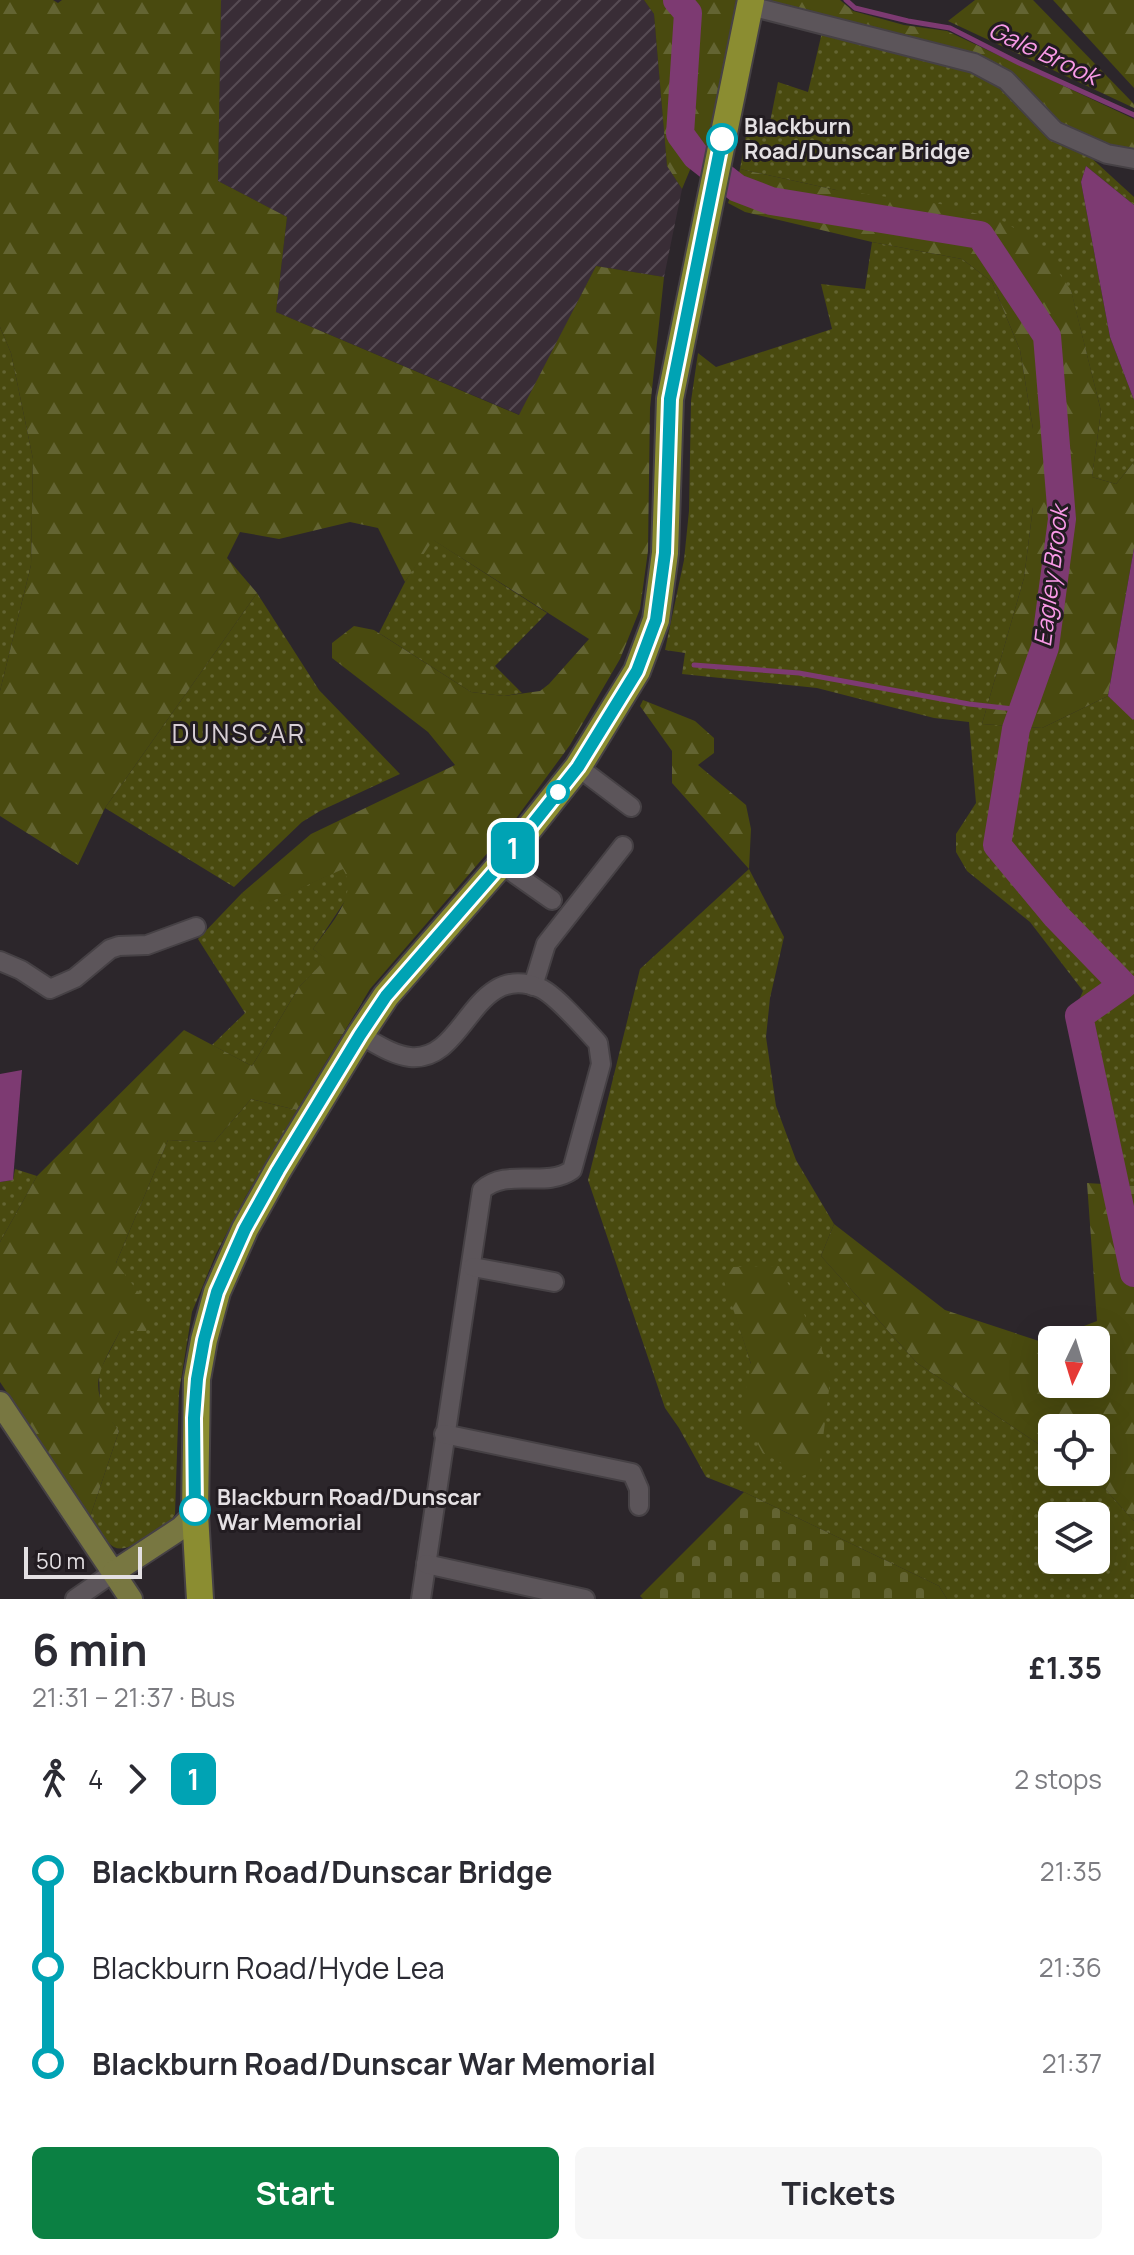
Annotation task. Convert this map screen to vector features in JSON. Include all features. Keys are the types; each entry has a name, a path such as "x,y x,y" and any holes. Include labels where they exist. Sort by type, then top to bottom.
{"highway":[{"path":"200,1599 195,1514 197,1379 217,1292 245,1229 386,996 501,864 578,767 637,671 656,620 665,553 670,399 751,3"}],"main road":[{"path":"0,1403 131,1599"},
{"path":"114,1572 181,1528 195,1514"}],"street":[{"path":"751,3 974,63 1006,80 1055,131 1107,154 1134,159"},
{"path":"578,767 631,807"},
{"path":"533,986 546,944 623,846"},
{"path":"501,864 552,900"},
{"path":"0,961 21,970 50,989 75,978 110,949 147,945 196,927"},
{"path":"360,1035 407,1057 433,1055 443,1049 487,996 498,988 533,986 547,992 598,1043 601,1064 572,1170 554,1178 497,1180 482,1190 473,1267 444,1434 421,1599"},
{"path":"473,1267 549,1277"},
{"path":"444,1434 632,1473"},
{"path":"637,1454 632,1473 639,1489 639,1506"},
{"path":"426,1564 585,1599"},
{"path":"75,1599 114,1572"}],"shaded area":[{"path":"221,0 644,0 654,14 667,166 682,189 664,277 596,266 520,415 276,312 287,217 218,181"},
{"path":"1086,166 1134,205 1134,400 1110,337 1081,182"},
{"path":"1134,548 1134,719 1133,720 1108,696"},
{"path":"22,1070 13,1180 0,1182 0,1074"}],"green space":[{"path":"0,0 53,0 58,3 62,0 221,0 218,181 287,217 276,312 519,415 596,266 664,277 650,408 648,551 640,609 620,659 570,745 509,828 370,989 297,1110 251,1099 214,1142 168,1140 116,1263 153,1311 146,1331 120,1331 101,1371 98,1381 102,1403 119,1431 90,1517 0,1382 0,1242 37,1176 184,1030 252,1066 299,987 326,959 313,949 340,910 348,890 343,869 259,907 242,893 311,834 455,765 428,732 332,658 332,643 354,626 374,630 471,692 504,696 540,691 589,639 433,540 405,582 378,528 350,522 279,539 240,532 227,558 257,593 105,808 78,865 0,816 0,691 31,565 33,459 11,353 0,327"},
{"path":"644,0 668,0 681,15 671,133 692,165 682,189 667,166 654,14"},
{"path":"690,0 736,0 708,151 686,130 699,10"},
{"path":"770,0 840,0 853,11 904,25 947,31 1134,119 1134,154 1108,149 1061,127 1016,83 815,18"},
{"path":"975,0 1033,0 1134,104 1134,108 948,21"},
{"path":"1053,0 1134,0 1134,88"},
{"path":"823,28 972,67 1000,83 1134,197 1134,205 1086,166 1081,182 1110,337 1134,400 1134,462 1116,484 1092,477 1101,411 1071,291 836,190 740,169 747,130 760,133 769,127 778,82 808,92"},
{"path":"740,169 836,190 947,205 1005,222 1038,244 1071,290 1101,411 1092,477 1116,484 1134,462 1134,548 1108,696 1042,728 982,724 1024,578 1033,507 1033,429 1020,350 992,282 962,259 872,242 745,212 728,203"},
{"path":"872,242 962,259 992,282 1020,350 1033,429 1033,507 1024,578 982,724 1042,728 1108,696 1134,719 1134,1186 1107,1184 1100,1135 1092,1127 1072,1016 1083,991 1030,922 967,871 956,852 956,834 976,803 969,722 934,718 817,688 682,674 685,653 665,650 684,560 689,511 691,401 698,353 716,367 832,329 821,284 865,289"},
{"path":"0,327 11,353 33,459 31,565 0,691"},
{"path":"432,539 547,613 495,666 522,693 504,696 471,692 379,633 405,582"},
{"path":"257,593 319,690 400,774 302,822 234,887 105,808"},
{"path":"643,700 695,721 714,738 714,753 698,765 746,805 751,829 749,869 672,783 672,751 640,706"},
{"path":"344,868 349,895 313,949 327,959 299,987 252,1066 212,1045 245,1013 198,939 242,893 260,906"},
{"path":"749,869 784,937 770,998 766,1037 776,1106 796,1160 834,1224 821,1256 917,1363 1038,1444 1038,1486 1104,1488 1134,1521 1134,1599 947,1599 939,1586 744,1492 706,1477 665,1408 588,1180 640,969","holes":["724,1278 801,1476 751,1364"]},
{"path":"251,1099 297,1110 246,1196 216,1254 192,1312 179,1392 175,1514 164,1526 121,1549 109,1544 90,1517 119,1431 100,1407 99,1372 120,1331 116,1263 168,1140 214,1142"},
{"path":"15,1169 37,1176 0,1242 0,1182 13,1180"},
{"path":"1087,1183 1134,1186 1134,1521 1101,1486 1110,1486 1110,1414 1038,1414 1038,1444 917,1363 821,1256 834,1224 945,1310 1038,1341 1038,1398 1110,1398 1110,1326 1084,1326 1097,1321"},
{"path":"779,1266 820,1345 831,1374 819,1470 802,1476 762,1452 741,1412 751,1364 723,1278 733,1267"},
{"path":"744,1492 939,1586 947,1599 643,1599 640,1596"}],"waterway":[{"name":"Eagley Brook","path":"677,0 688,13 680,134 696,156 737,188 771,201 980,235 1047,336 1062,519 1045,647 1016,729 997,845 1056,916 1123,985 1079,1016 1134,1273"},
{"name":"Gale Brook","path":"846,0 855,8 950,28 1134,115"},
{"path":"694,665 799,673 969,704 1023,710"}],"bus line":[{"name":"1","path":"195,1510 194,1418 197,1379 217,1292 245,1229 386,996 501,864 578,767 637,671 656,620 665,553 670,399 722,139"}],"place":[{"name":"Blackburn Road/Dunscar Bridge","path":"722,139"},
{"name":"Blackburn Road/Dunscar War Memorial","path":"195,1510"}],"district":[{"name":"DUNSCAR","path":"239,733"}]}
